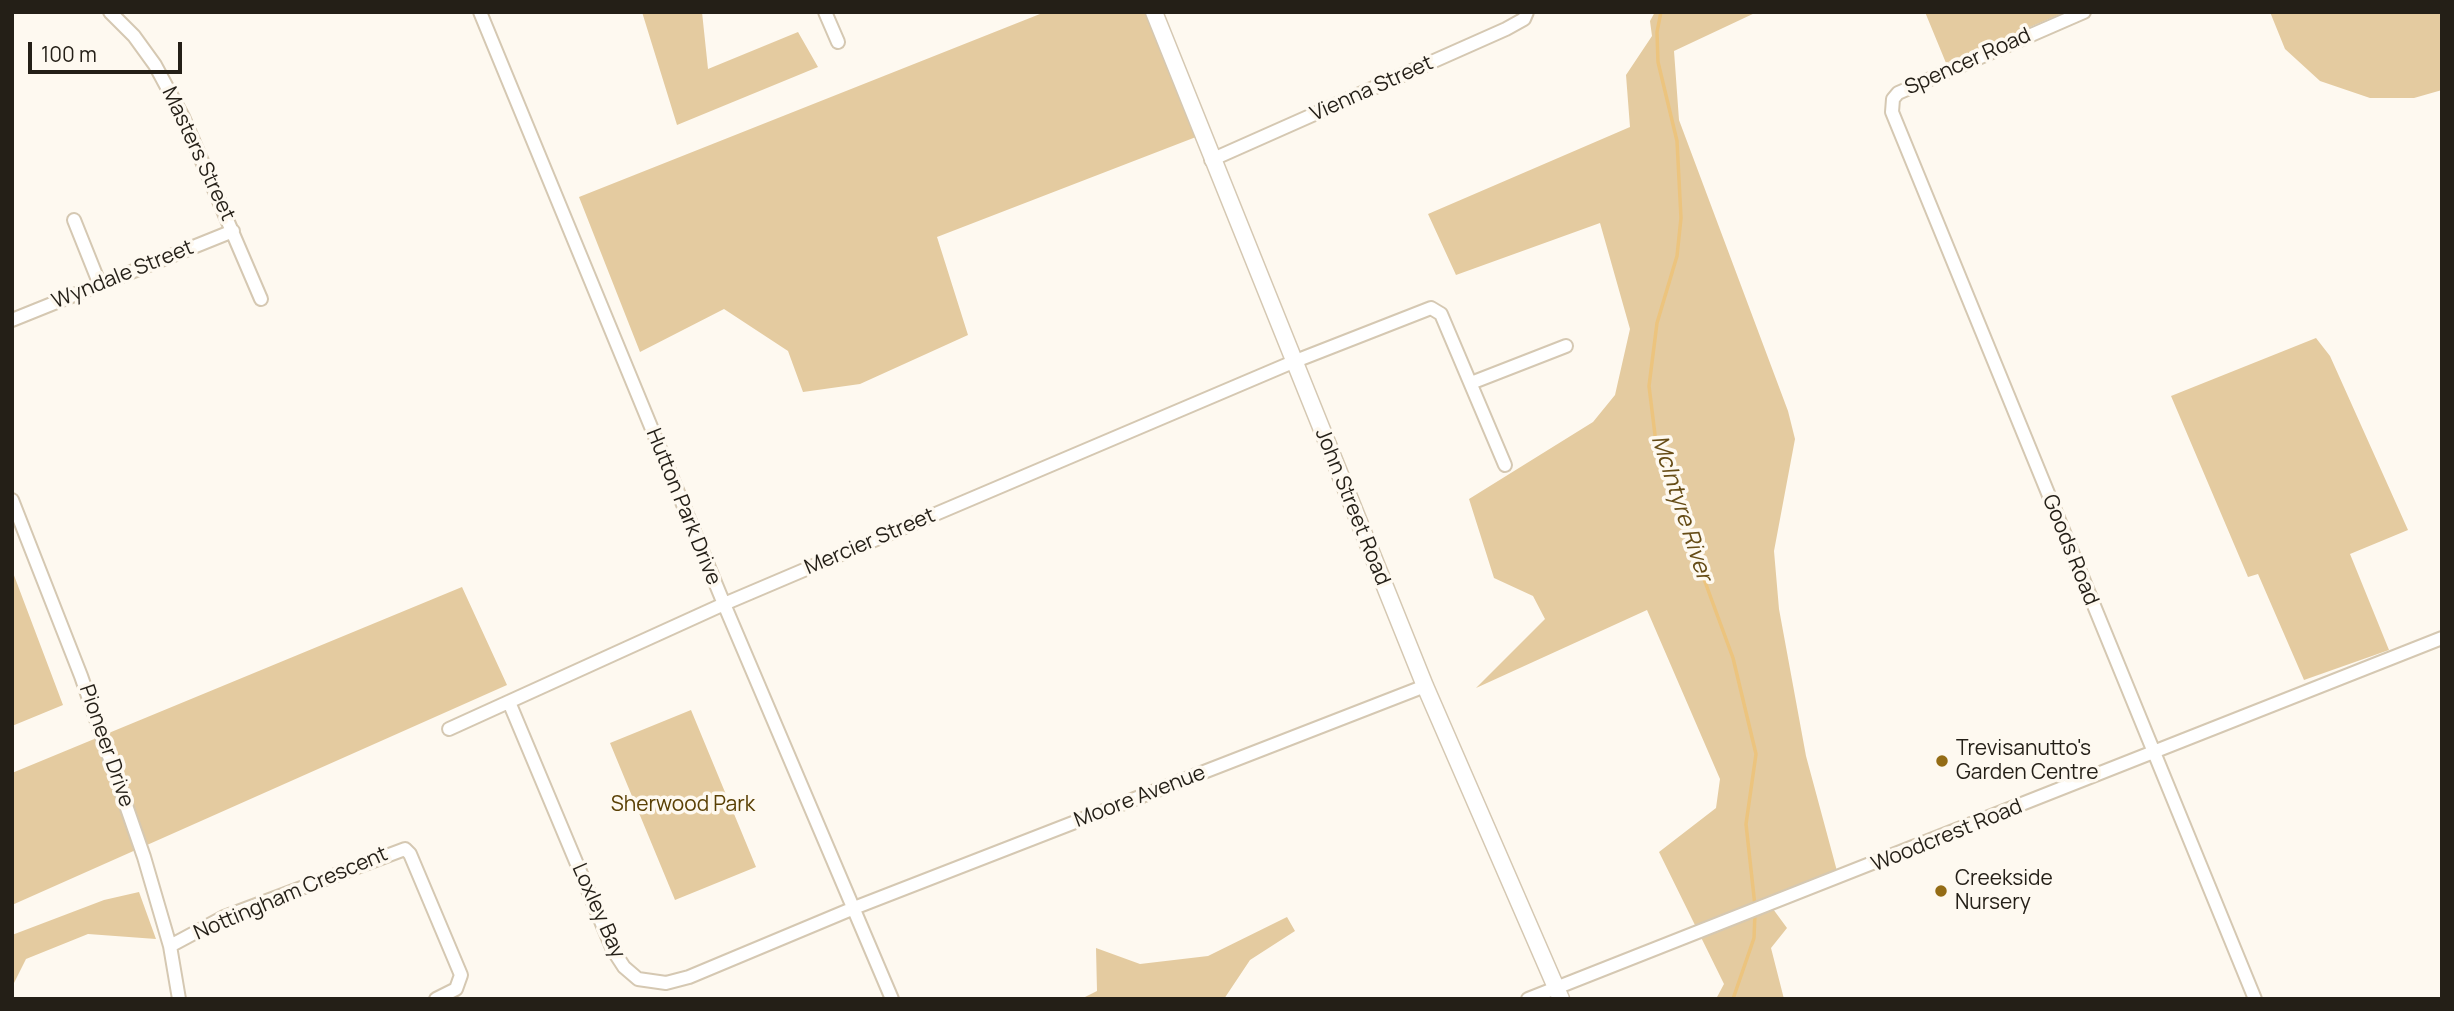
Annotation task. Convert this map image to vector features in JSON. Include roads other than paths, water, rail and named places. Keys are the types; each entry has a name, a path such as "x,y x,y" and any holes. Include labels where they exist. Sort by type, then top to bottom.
{"main road":[{"name":"John Street Road","path":"1154,12 1211,160 1425,686 1558,993"}],"street":[{"name":"Masters Street","path":"110,12 134,36 155,65 183,117 261,299"},
{"name":"Hutton Park Drive","path":"480,12 723,604 892,999"},
{"path":"825,12 838,42"},
{"name":"Vienna Street","path":"1211,160 1506,29 1524,19 1527,12"},
{"name":"Spencer Road","path":"1893,99 1898,93 1945,71 2084,12"},
{"name":"Goods Road","path":"1893,99 1892,112 1902,140 2255,999"},
{"path":"74,220 100,285"},
{"name":"Wyndale Street","path":"12,320 233,231"},
{"name":"Mercier Street","path":"449,729 723,604 1293,362 1431,308 1441,314 1471,383"},
{"path":"1506,465 1471,383 1566,346"},
{"name":"Pioneer Drive","path":"12,500 82,676 144,857 170,946 180,999"},
{"name":"Woodcrest Road","path":"1528,999 1558,993 1749,913 2442,638"},
{"name":"Moore Avenue","path":"854,908 1425,686"},
{"name":"Loxley Bay","path":"509,702 612,950 624,967 638,979 666,983 689,977 854,908"},
{"name":"Nottingham Crescent","path":"170,946 224,917 405,849 411,854 461,975 456,989 436,999"}],"waterway":[{"name":"McIntyre River","path":"1661,12 1657,32 1658,62 1677,141 1681,218 1677,256 1657,323 1649,386 1657,451 1733,658 1756,754 1746,824 1755,906"},
{"name":"McIntyre River","path":"1733,999 1754,938 1755,913"}],"place":[{"name":"Trevisanutto's Garden Centre","path":"1942,761"},
{"name":"Creekside Nursery","path":"1941,891"}],"park label":[{"name":"Sherwood Park","path":"683,805"}]}
